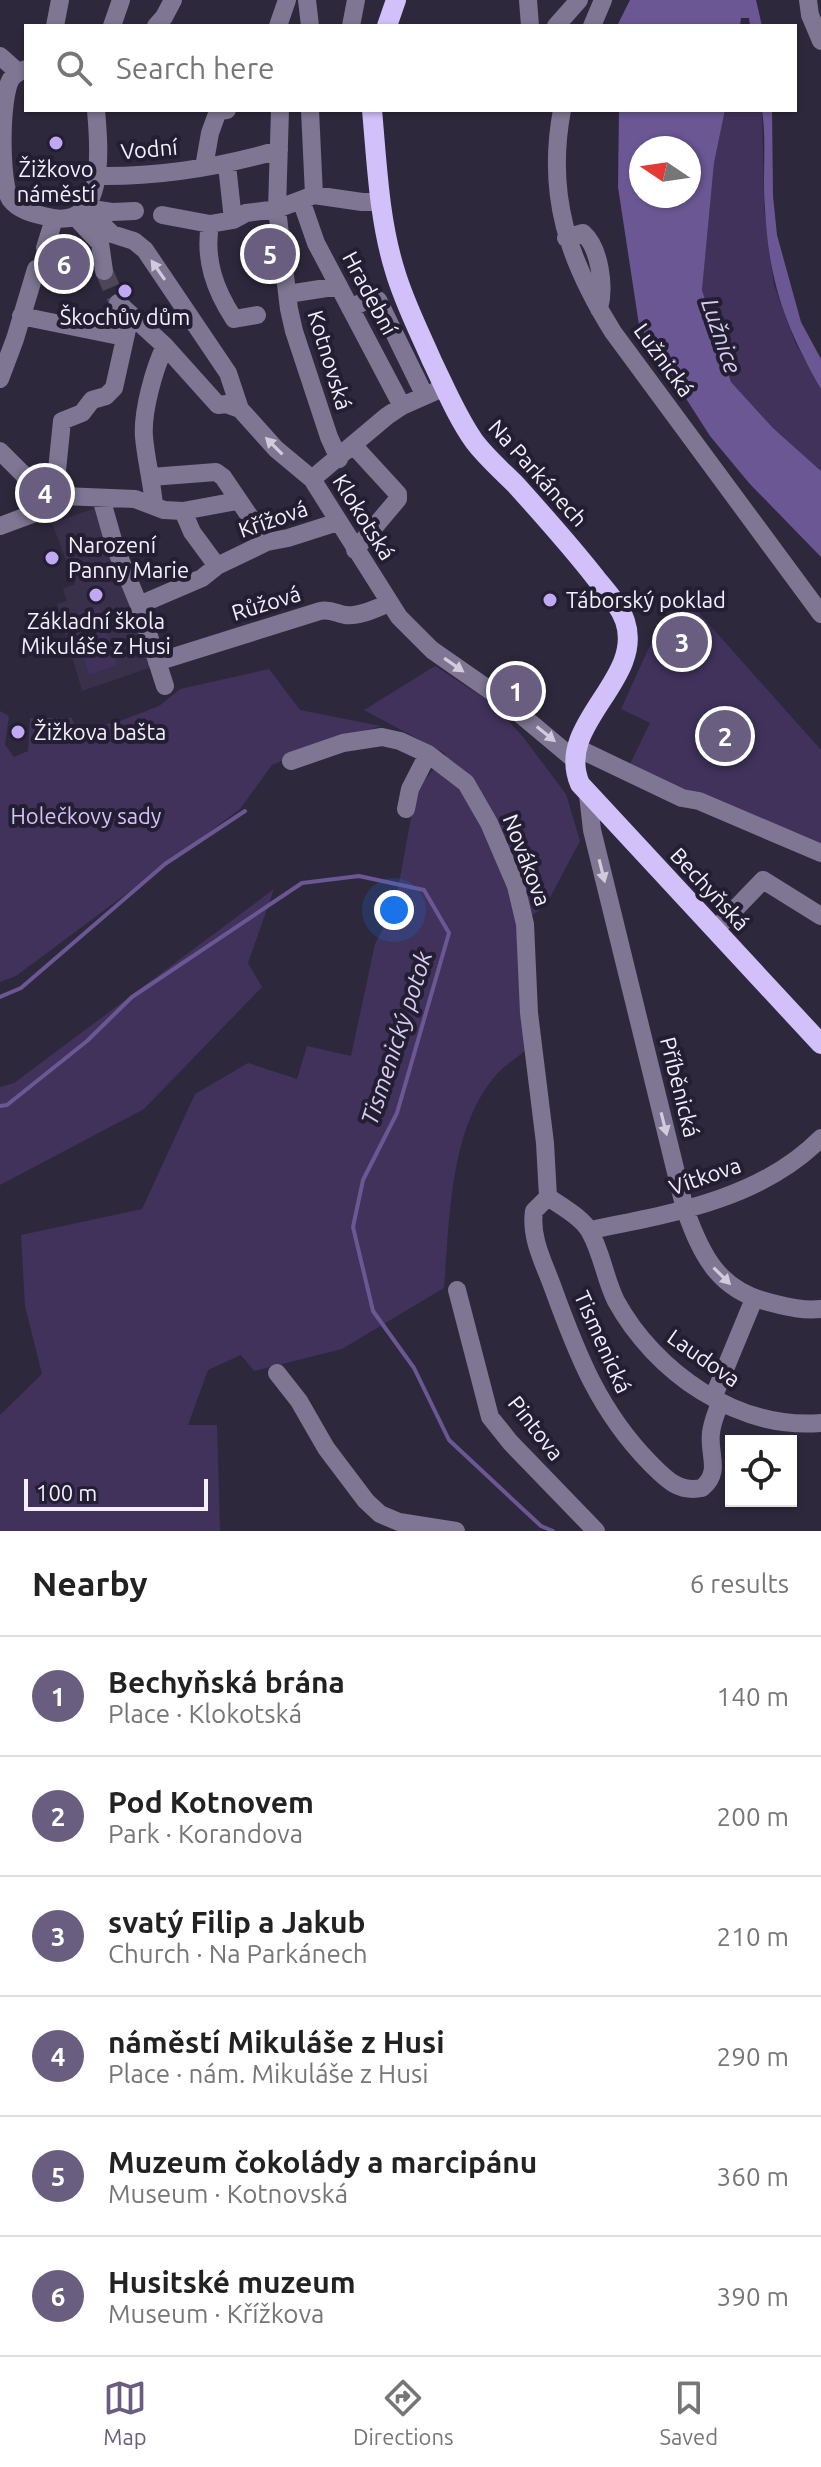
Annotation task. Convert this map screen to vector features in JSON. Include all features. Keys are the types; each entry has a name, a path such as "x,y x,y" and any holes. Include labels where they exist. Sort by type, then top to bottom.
{"main road":[{"path":"388,24 396,0"},
{"name":"Na Parkánech","path":"372,112 388,243 402,294 445,387 475,441 579,556 619,608 626,625 628,646 622,664 587,726 577,754"},
{"name":"Bechyňská","path":"577,754 577,779 588,795 821,1044"}],"street":[{"path":"55,24 60,0"},
{"path":"113,24 121,0"},
{"path":"158,24 173,0"},
{"path":"279,24 287,0"},
{"path":"307,0 310,24"},
{"path":"351,24 356,0"},
{"path":"528,0 530,24"},
{"path":"558,24 579,0"},
{"path":"593,24 603,0"},
{"path":"808,0 810,15 821,41"},
{"path":"0,56 22,71 10,80 2,95 3,197 20,208 54,219 79,213 135,211"},
{"path":"79,213 98,176 96,112"},
{"name":"Vodní","path":"204,167 217,112"},
{"name":"Kotnovská","path":"280,112 277,209 289,301 329,437 339,459 402,406 445,387"},
{"name":"Hradební","path":"310,112 308,198 316,243 402,406"},
{"path":"548,112 557,139"},
{"name":"Lužnická","path":"562,112 557,139 558,187 566,238 599,309 819,605"},
{"name":"Vodní","path":"98,176 159,174 227,165 279,150"},
{"path":"227,165 233,220"},
{"path":"162,215 210,224 233,220 246,213 277,209 308,198 381,202"},
{"path":"79,213 100,243 104,271"},
{"name":"Klokotská","path":"79,213 112,234 134,241 145,250 228,373 240,409 276,449 312,479 389,603 412,632 432,650 498,696"},
{"path":"45,248 54,219"},
{"path":"210,224 207,241 210,264 222,301 234,319 263,314 289,301 339,286"},
{"path":"0,379 36,269"},
{"path":"350,308 372,298 378,300 425,396"},
{"path":"0,526 51,507 56,493 62,421 82,413 92,400 106,396 114,388 124,337 124,310 165,346 218,405 226,404 240,409"},
{"path":"21,316 124,337"},
{"path":"154,505 144,419 165,346"},
{"path":"354,446 398,494 398,499 355,550"},
{"path":"312,479 339,459"},
{"path":"4,462 35,486 56,493 135,499 164,510 183,511 237,501"},
{"path":"151,477 216,472 223,477 267,542"},
{"path":"97,498 139,605 165,686"},
{"path":"183,511 192,532 217,566"},
{"name":"Křížová","path":"139,605 202,578 217,566 267,542 338,522"},
{"name":"Růžová","path":"157,662 320,611 334,610 346,615 366,612 389,603"},
{"path":"514,709 577,754 821,853"},
{"name":"Novákova","path":"291,761 343,743 382,737 400,741 428,754 466,783 489,823 516,886 525,924 529,1013 545,1143 548,1197"},
{"path":"406,809 410,789 428,754"},
{"name":"Příběnická","path":"588,795 591,827 685,1209 701,1248 714,1269 736,1290 754,1299 800,1309 821,1309"},
{"path":"715,930 763,880 821,916"},
{"name":"Vítkova","path":"590,1230 685,1209 772,1177 807,1153 821,1138"},
{"path":"548,1197 590,1230"},
{"name":"Tismenická","path":"548,1197 535,1209 534,1234 564,1319 599,1399 631,1444 675,1486 691,1490 702,1488 708,1482 715,1467 711,1432 716,1400"},
{"name":"Laudova","path":"590,1230 615,1298 631,1325 649,1350 676,1373 716,1400 744,1412 778,1421 821,1423"},
{"name":"Pintova","path":"457,1290 490,1417 596,1531"},
{"path":"716,1400 754,1299"},
{"path":"277,1373 299,1401 326,1448 366,1501 380,1514 420,1529 456,1531"}],"shaded area":[{"path":"630,0 756,0 762,24 750,24 749,18 741,18 740,24 618,24"},
{"path":"619,112 725,112 714,163 702,290 731,382 773,428 821,471 821,557 749,483 710,436 639,325 618,187"},
{"path":"762,112 772,112 773,196 777,235 801,322 821,359 821,389 789,324 770,259 765,209"},
{"name":"Základní škola Mikuláše z Husi","path":"96,508 152,667 82,691 57,604 67,601 63,589 75,584 52,523"}],"green space":[{"path":"725,112 762,112 764,208 774,285 795,342 821,389 821,471 773,428 731,382 702,290 714,163"},
{"path":"99,606 117,665 89,675 70,615"},
{"path":"681,608 699,613 821,750 821,849 630,764 650,723 621,709 656,632"},
{"path":"435,666 492,703 523,737 566,794 580,841 546,905 520,924 526,1050 497,1074 481,1096 469,1121 455,1175 444,1288 342,1349 254,1371 241,1355 208,1370 188,1425 217,1425 220,1531 0,1531 0,1415 42,1374 25,1306 21,1235 142,1209 195,1094 248,1063 297,1079 307,1046 351,1056 375,944 395,905 416,791 446,754 364,710"},
{"name":"Holečkovy sady","path":"269,669 300,710 381,726 328,741 272,765 240,809 16,976 0,982 0,711 9,716 5,745 14,757 28,751 30,718 72,718 76,731 120,721 159,706 180,689"},
{"path":"274,889 248,963 262,987 144,1109 0,1185 0,1087 14,1083"}],"waterway":[{"path":"0,997 21,988 165,864 245,811"},
{"name":"Tismenický potok","path":"0,1106 7,1105 87,1041 132,997 302,883 359,876 424,890 449,933 397,1113 363,1180 353,1227 373,1311 414,1368 449,1440 541,1526 553,1531"}],"tunnel":[{"path":"104,271 118,303"}],"place":[{"name":"Žižkovo náměstí","path":"56,143"},
{"name":"Muzeum čokolády a marcipánu","path":"270,254"},
{"name":"Husitské muzeum","path":"64,264"},
{"name":"Škochův dům","path":"125,291"},
{"name":"náměstí Mikuláše z Husi","path":"45,493"},
{"name":"Narození Panny Marie","path":"52,558"},
{"name":"Základní škola Mikuláše z Husi","path":"96,595"},
{"name":"Táborský poklad","path":"550,600"},
{"name":"svatý Filip a Jakub","path":"682,642"},
{"name":"Bechyňská brána","path":"516,691"},
{"name":"Žižkova bašta","path":"18,732"},
{"name":"Pod Kotnovem","path":"725,736"}],"water label":[{"name":"Lužnice","path":"721,336"}]}
